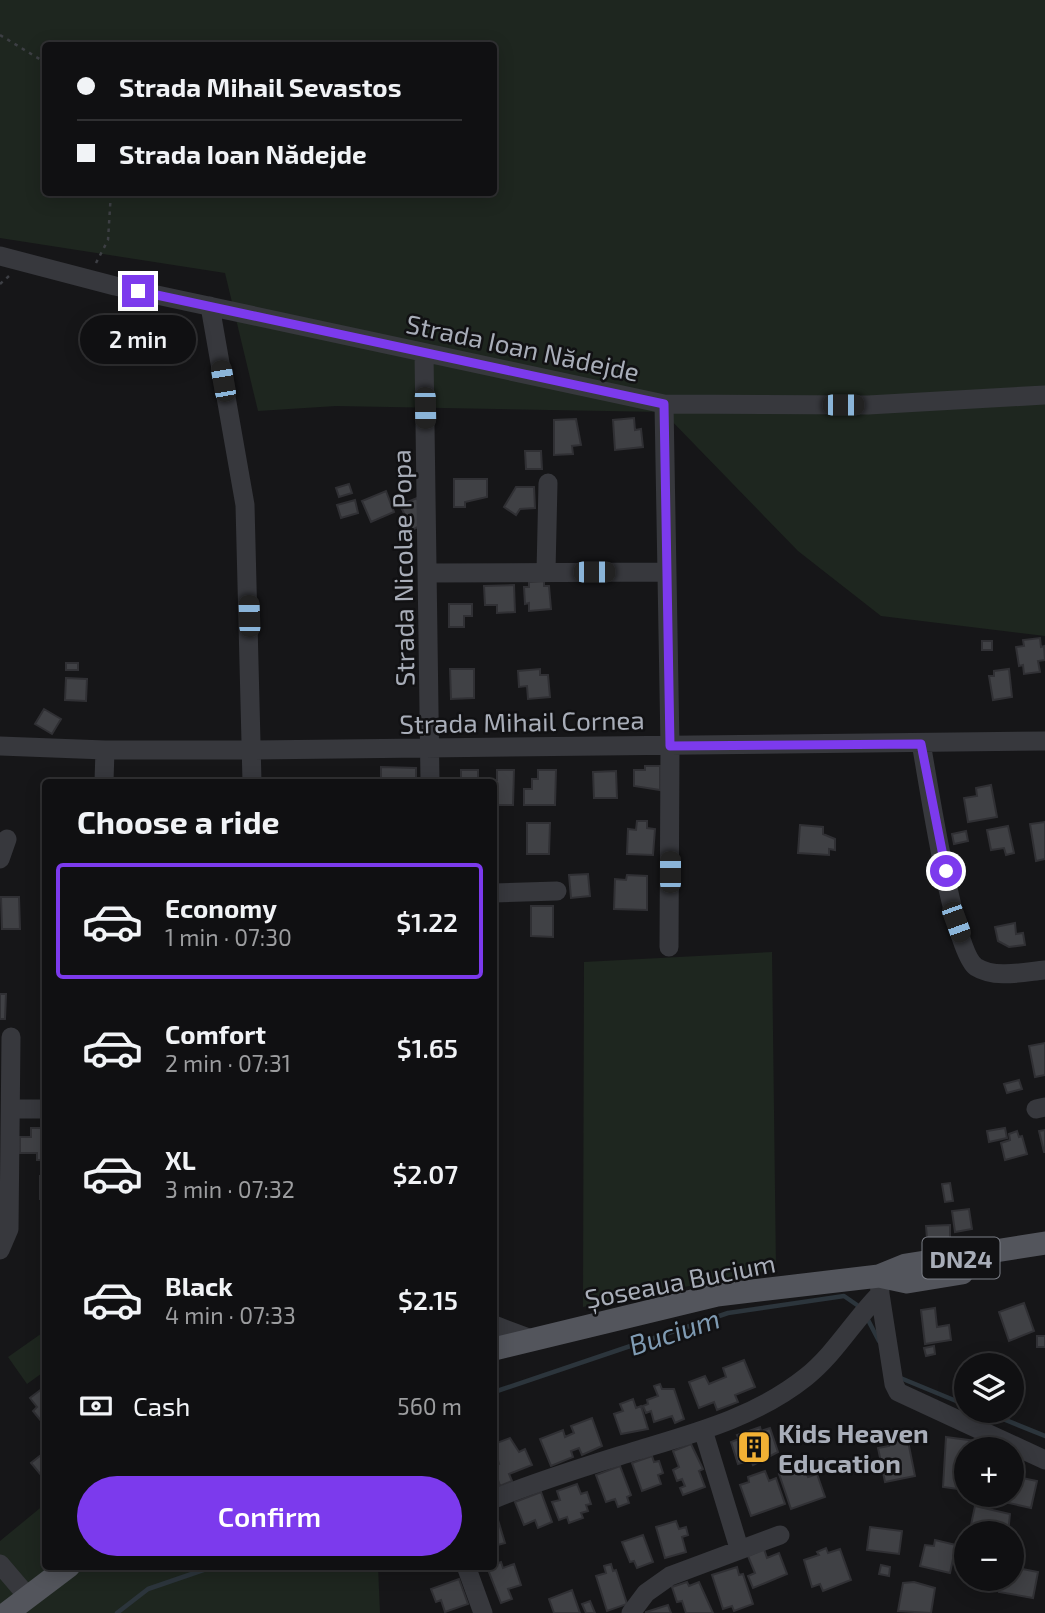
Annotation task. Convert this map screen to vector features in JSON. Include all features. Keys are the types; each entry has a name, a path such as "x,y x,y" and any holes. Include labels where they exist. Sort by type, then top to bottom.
{"main road":[{"name":"Șoseaua Bucium","path":"880,1285 906,1265 1045,1243"},
{"name":"Șoseaua Bucium","path":"497,1348 717,1296 908,1282 1045,1259"},
{"path":"7,1613 64,1570"}],"street":[{"name":"Strada Ioan Nădejde","path":"0,256 114,286 664,404 868,405 1045,395"},
{"path":"210,306 245,505 252,779"},
{"name":"Strada Nicolae Popa","path":"424,353 430,779"},
{"path":"664,404 670,746 669,947"},
{"path":"546,572 548,483"},
{"path":"429,573 666,572"},
{"name":"Strada Mihail Cornea","path":"0,746 105,750 253,750 1045,741"},
{"path":"921,744 956,922 968,957 975,966 989,973 1045,970"},
{"path":"104,779 105,750"},
{"path":"0,859 7,839"},
{"path":"497,893 557,891"},
{"path":"0,1250 9,1229 11,1037"},
{"path":"12,1110 42,1110"},
{"path":"880,1285 894,1384 898,1392 1045,1460"},
{"path":"497,1498 545,1479 703,1430 762,1407 806,1377 880,1285"},
{"path":"497,1326 531,1339"},
{"path":"703,1430 739,1548"},
{"path":"631,1613 646,1593 670,1576 739,1548 780,1535"},
{"path":"0,1564 29,1598"},
{"path":"467,1570 483,1613"}],"path":[{"path":"0,35 42,61"},
{"path":"84,276 108,240 111,196"}],"shaded area":[{"path":"0,0 1045,0 1045,636 881,616 798,551 663,412 336,406 258,411 225,273 0,238"},
{"path":"772,952 776,1269 583,1307 584,962"},
{"path":"42,1333 42,1373 27,1384 8,1357"},
{"path":"42,1506 42,1570 378,1570 380,1613 0,1613 0,1541"}],"building":[{"path":"634,418 635,430 641,429 643,447 615,450 613,420"},
{"path":"576,419 581,445 572,446 573,454 554,455 554,420"},
{"path":"525,451 541,451 542,469 526,469"},
{"path":"454,479 487,479 487,497 465,502 465,507 454,507"},
{"path":"349,484 352,493 339,497 336,488"},
{"path":"516,487 534,487 535,508 520,509 516,515 504,507"},
{"path":"386,491 394,512 371,522 362,501"},
{"path":"417,498 428,522 412,530 400,505"},
{"path":"355,500 358,513 341,518 337,505"},
{"path":"544,581 544,586 549,586 551,609 529,611 529,603 525,604 524,587 529,587 529,582"},
{"path":"514,585 515,612 497,613 497,605 485,605 484,586"},
{"path":"449,604 472,604 472,616 464,616 464,627 449,627"},
{"path":"1040,638 1041,647 1044,646 1045,660 1038,661 1040,672 1024,674 1023,665 1019,666 1016,647 1024,646 1023,640"},
{"path":"982,641 992,641 992,650 982,650"},
{"path":"66,663 78,663 78,670 66,670"},
{"path":"450,669 474,669 474,698 451,699"},
{"path":"540,669 540,675 548,675 550,697 528,699 527,686 519,687 518,671"},
{"path":"1009,669 1012,697 993,700 989,676 994,676 994,671"},
{"path":"66,678 87,679 86,701 65,700"},
{"path":"44,709 61,719 52,734 35,724"},
{"path":"645,766 660,766 660,790 634,786 634,770 645,770"},
{"path":"381,767 416,768 416,779 381,779"},
{"path":"461,770 478,770 478,779 461,779"},
{"path":"497,770 514,770 513,805 497,805"},
{"path":"538,770 556,770 555,805 524,805 524,789 532,789 532,779 538,779"},
{"path":"616,771 617,798 594,798 593,772"},
{"path":"991,785 997,817 968,822 964,798 977,796 976,788"},
{"path":"637,821 647,821 647,828 655,829 653,855 627,854 628,829 636,830"},
{"path":"1045,822 1045,859 1036,861 1030,824"},
{"path":"527,823 550,823 549,854 527,854"},
{"path":"800,825 823,827 823,834 835,839 835,850 829,849 829,855 798,853"},
{"path":"1008,826 1014,853 1006,855 1004,848 991,850 987,830"},
{"path":"966,831 968,841 954,844 952,834"},
{"path":"588,874 590,896 571,898 569,875"},
{"path":"627,875 647,876 647,910 614,909 615,879 626,880"},
{"path":"1,897 19,897 20,929 2,929"},
{"path":"531,906 553,906 553,937 531,936"},
{"path":"1015,923 1016,934 1023,933 1025,945 1009,947 998,941 995,927"},
{"path":"0,994 6,994 5,1019 0,1019"},
{"path":"1045,1043 1045,1075 1035,1077 1029,1046"},
{"path":"1019,1080 1022,1089 1007,1093 1004,1084"},
{"path":"31,1128 42,1128 42,1160 37,1160 37,1153 20,1153 20,1137 31,1137"},
{"path":"1005,1128 1007,1138 989,1142 987,1131"},
{"path":"1045,1130 1045,1152 1044,1152 1039,1131"},
{"path":"1017,1131 1019,1137 1022,1136 1027,1154 1005,1160 1001,1143 1010,1140 1009,1134"},
{"path":"40,1176 42,1176 42,1199"},
{"path":"950,1183 953,1201 945,1202 942,1184"},
{"path":"969,1209 972,1229 955,1232 952,1211"},
{"path":"950,1225 950,1238 927,1239 926,1226"},
{"path":"1024,1303 1034,1331 1009,1341 999,1312"},
{"path":"935,1308 937,1327 949,1325 951,1340 925,1344 921,1310"},
{"path":"1037,1336 1045,1336 1045,1347 1037,1347"},
{"path":"934,1346 935,1354 926,1356 924,1348"},
{"path":"744,1360 755,1387 735,1395 738,1402 717,1410 714,1402 699,1408 689,1382 705,1376 709,1384 726,1377 723,1368"},
{"path":"660,1384 662,1389 674,1389 684,1419 675,1423 672,1416 654,1422 651,1411 646,1413 643,1406 648,1404 647,1400 658,1396 654,1386"},
{"path":"42,1389 42,1422 33,1411 37,1407 30,1398"},
{"path":"633,1399 636,1408 641,1406 648,1429 621,1434 614,1414 623,1411 620,1404"},
{"path":"592,1418 602,1446 582,1455 579,1448 571,1451 573,1457 551,1466 540,1439 563,1430 565,1437 574,1433 571,1426"},
{"name":"Kids Heaven Education","path":"760,1427 761,1431 770,1428 778,1452 753,1465 751,1460 738,1464 731,1442 739,1439 737,1435"},
{"path":"900,1437 902,1443 908,1441 915,1476 885,1482 878,1448 889,1446 887,1440"},
{"path":"946,1437 954,1438 954,1488 943,1487"},
{"path":"510,1438 519,1452 525,1449 532,1465 509,1474 512,1481 500,1486 497,1480 497,1443"},
{"path":"691,1444 703,1469 699,1471 705,1487 683,1495 680,1488 685,1486 682,1479 677,1481 673,1470 679,1467 673,1451"},
{"path":"42,1454 42,1476 31,1463"},
{"path":"652,1456 654,1462 659,1461 663,1473 658,1475 661,1484 642,1491 632,1463"},
{"path":"620,1466 631,1495 627,1497 629,1503 618,1507 615,1499 606,1502 596,1475"},
{"path":"804,1466 808,1477 817,1474 825,1497 791,1509 779,1474"},
{"path":"765,1471 769,1481 776,1478 785,1504 751,1516 740,1485 749,1482 748,1477"},
{"path":"1024,1478 1037,1481 1031,1508 1024,1506"},
{"path":"577,1484 581,1494 587,1492 591,1504 586,1505 588,1511 581,1513 583,1518 569,1523 567,1517 559,1520 552,1502 560,1500 557,1491"},
{"path":"541,1492 552,1522 538,1528 535,1520 524,1525 515,1502"},
{"path":"975,1507 1010,1514 1009,1521 972,1521"},
{"path":"497,1520 498,1520 505,1543 497,1545"},
{"path":"676,1521 679,1529 686,1527 688,1535 682,1537 686,1552 665,1558 656,1527"},
{"path":"870,1527 902,1531 899,1554 867,1550"},
{"path":"643,1535 653,1562 637,1568 634,1561 630,1562 622,1542"},
{"path":"935,1540 954,1545 950,1573 920,1566 925,1545 934,1546"},
{"path":"826,1548 828,1553 840,1549 851,1580 823,1591 820,1584 812,1587 804,1560 819,1555 817,1552"},
{"path":"764,1549 767,1558 779,1553 787,1574 753,1588 748,1576 755,1573 748,1556"},
{"path":"501,1562 503,1568 514,1564 521,1585 508,1589 512,1599 501,1603 488,1570 497,1570 497,1563"},
{"path":"611,1564 613,1571 616,1570 627,1604 607,1611 596,1576 606,1573 604,1566"},
{"path":"881,1565 890,1567 889,1576 879,1574"},
{"path":"737,1567 739,1575 743,1574 753,1604 734,1611 732,1606 723,1609 712,1575"},
{"path":"1024,1569 1038,1572 1033,1598 999,1592 1024,1591"},
{"path":"459,1579 468,1604 445,1612 441,1600 436,1602 431,1589"},
{"path":"687,1582 689,1586 699,1582 713,1613 686,1613 682,1601 677,1602 672,1587"},
{"path":"914,1582 935,1588 931,1613 898,1611 903,1583"},
{"path":"572,1590 580,1613 554,1613 549,1599"},
{"path":"590,1601 595,1613 586,1613 582,1604"},
{"path":"668,1605 671,1613 646,1613 646,1612"}],"waterway":[{"name":"Bucium","path":"497,1391 728,1313 844,1296 857,1305"},
{"name":"Bucium","path":"867,1318 879,1341"},
{"name":"Bucium","path":"898,1377 954,1400"},
{"name":"Bucium","path":"1013,1423 1045,1436"},
{"name":"Bucium","path":"117,1613 148,1589 203,1570"}],"place":[{"name":"Kids Heaven Education","path":"754,1447"}],"route":[{"path":"138,291 664,404 670,746 921,744 946,871"}]}
